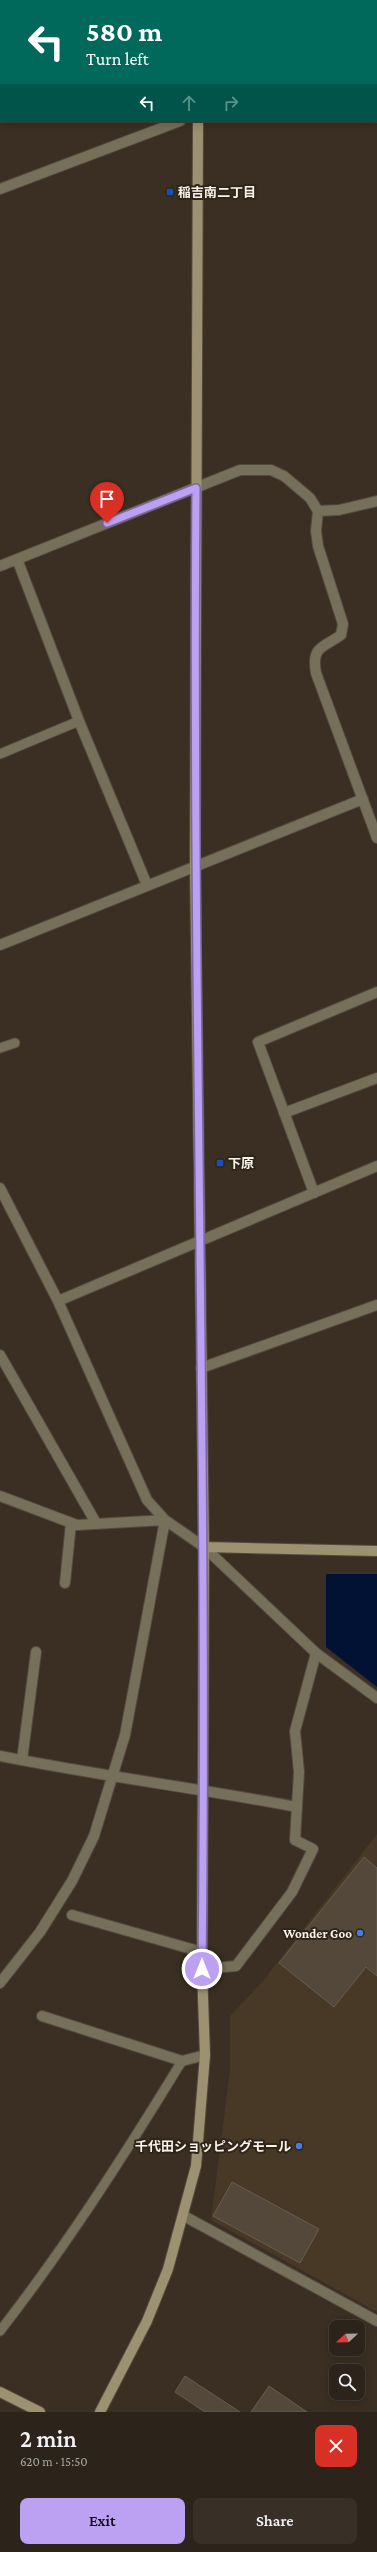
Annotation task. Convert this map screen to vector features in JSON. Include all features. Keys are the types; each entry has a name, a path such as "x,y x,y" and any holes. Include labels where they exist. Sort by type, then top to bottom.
{"street":[{"path":"0,189 155,126 175,122"},
{"path":"100,2412 147,2321 168,2269 184,2216 196,2166 204,2055 202,1969 202,1789 204,1547 195,866 198,122"},
{"path":"0,566 240,470 271,470 284,476 310,498 318,511 316,531 318,546 343,624 341,635 318,649 314,659 314,666 377,838"},
{"path":"318,511 339,510 377,501"},
{"path":"18,559 79,721 147,885"},
{"path":"0,946 147,885 363,799"},
{"path":"314,1193 258,1042 377,992"},
{"path":"284,1113 377,1078"},
{"path":"58,1301 377,1166"},
{"path":"0,1188 58,1301 147,1500 165,1520 204,1547 316,1653 377,1698"},
{"path":"201,1368 377,1304"},
{"path":"0,1355 96,1523"},
{"path":"0,1496 77,1525 165,1520"},
{"path":"0,1983 40,1932 72,1881 94,1836 114,1777 125,1735 165,1520"},
{"path":"65,1583 71,1523"},
{"path":"204,1547 377,1551"},
{"path":"22,1760 36,1652"},
{"path":"202,1969 236,1966 292,1892 313,1849 295,1840 299,1772 295,1731 316,1653"},
{"path":"0,1756 114,1777 202,1789 297,1808"},
{"path":"72,1915 202,1952"},
{"path":"42,2016 182,2061 204,2055"},
{"path":"184,2216 377,2321"},
{"path":"0,2392 40,2412"}],"lane":[{"path":"0,754 79,721"},
{"path":"0,1048 15,1043"},
{"path":"0,2331 43,2276 104,2186 182,2061"}],"shaded area":[{"name":"千代田ショッピングモール","path":"377,1834 377,2312 211,2220 230,2071 230,2016 263,1981"}],"water":[{"path":"326,1574 377,1574 377,1687 326,1647"}],"building":[{"path":"364,1857 377,1868 377,1976 366,1967 334,2007 279,1963"},
{"path":"232,2182 319,2229 300,2263 213,2216"},
{"path":"185,2376 240,2412 205,2412 175,2392"},
{"path":"269,2386 307,2412 251,2412"}],"place":[{"name":"稲吉南二丁目","path":"170,192"},
{"name":"下原","path":"220,1163"},
{"name":"Wonder Goo","path":"360,1933"},
{"name":"千代田ショッピングモール","path":"299,2146"}],"route":[{"path":"107,523 196,488 195,866 204,1547 202,1969"}]}
